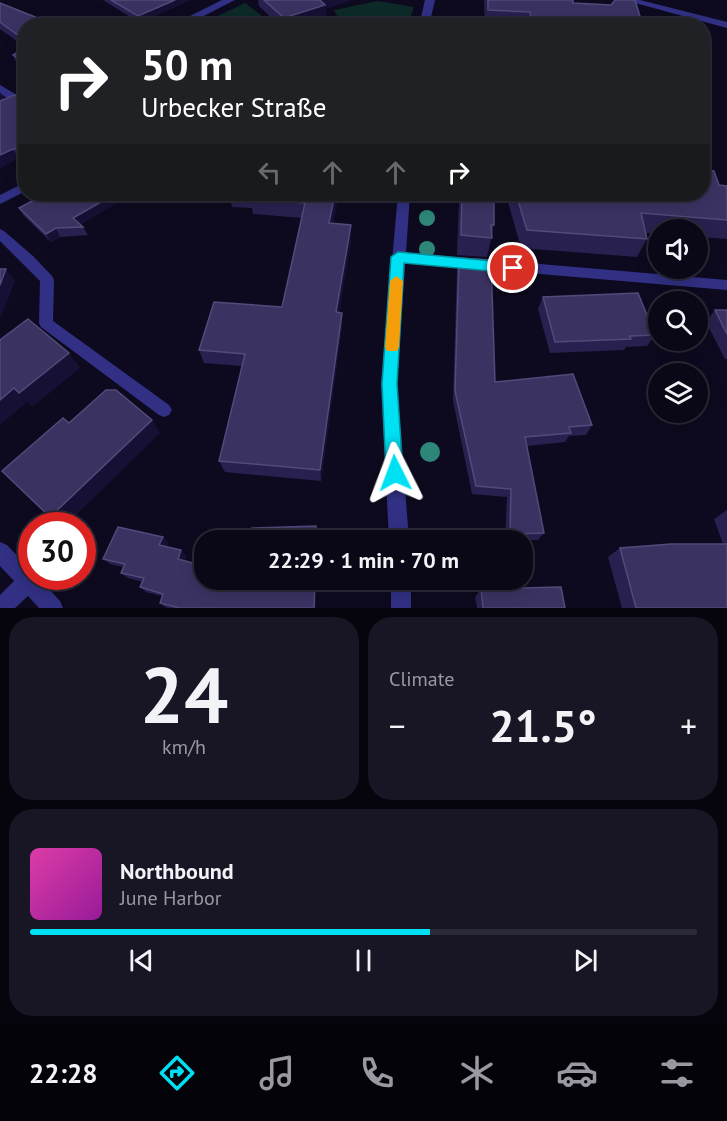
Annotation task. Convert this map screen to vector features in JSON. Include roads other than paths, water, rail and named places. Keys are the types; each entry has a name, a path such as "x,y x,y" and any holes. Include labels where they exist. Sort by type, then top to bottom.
{"street":[{"path":"192,18 230,0"},
{"path":"426,18 429,0"},
{"path":"629,0 697,18"},
{"path":"710,21 727,26"},
{"path":"0,88 18,96"},
{"path":"0,107 18,98"},
{"path":"398,530 389,384 403,201"},
{"path":"0,552 18,571"},
{"path":"1,608 19,590"},
{"path":"36,590 53,608"},
{"path":"401,590 401,608"}],"lane":[{"path":"0,200 18,190"},
{"path":"0,234 47,280 46,323 164,410"},
{"path":"398,257 727,285"}]}
